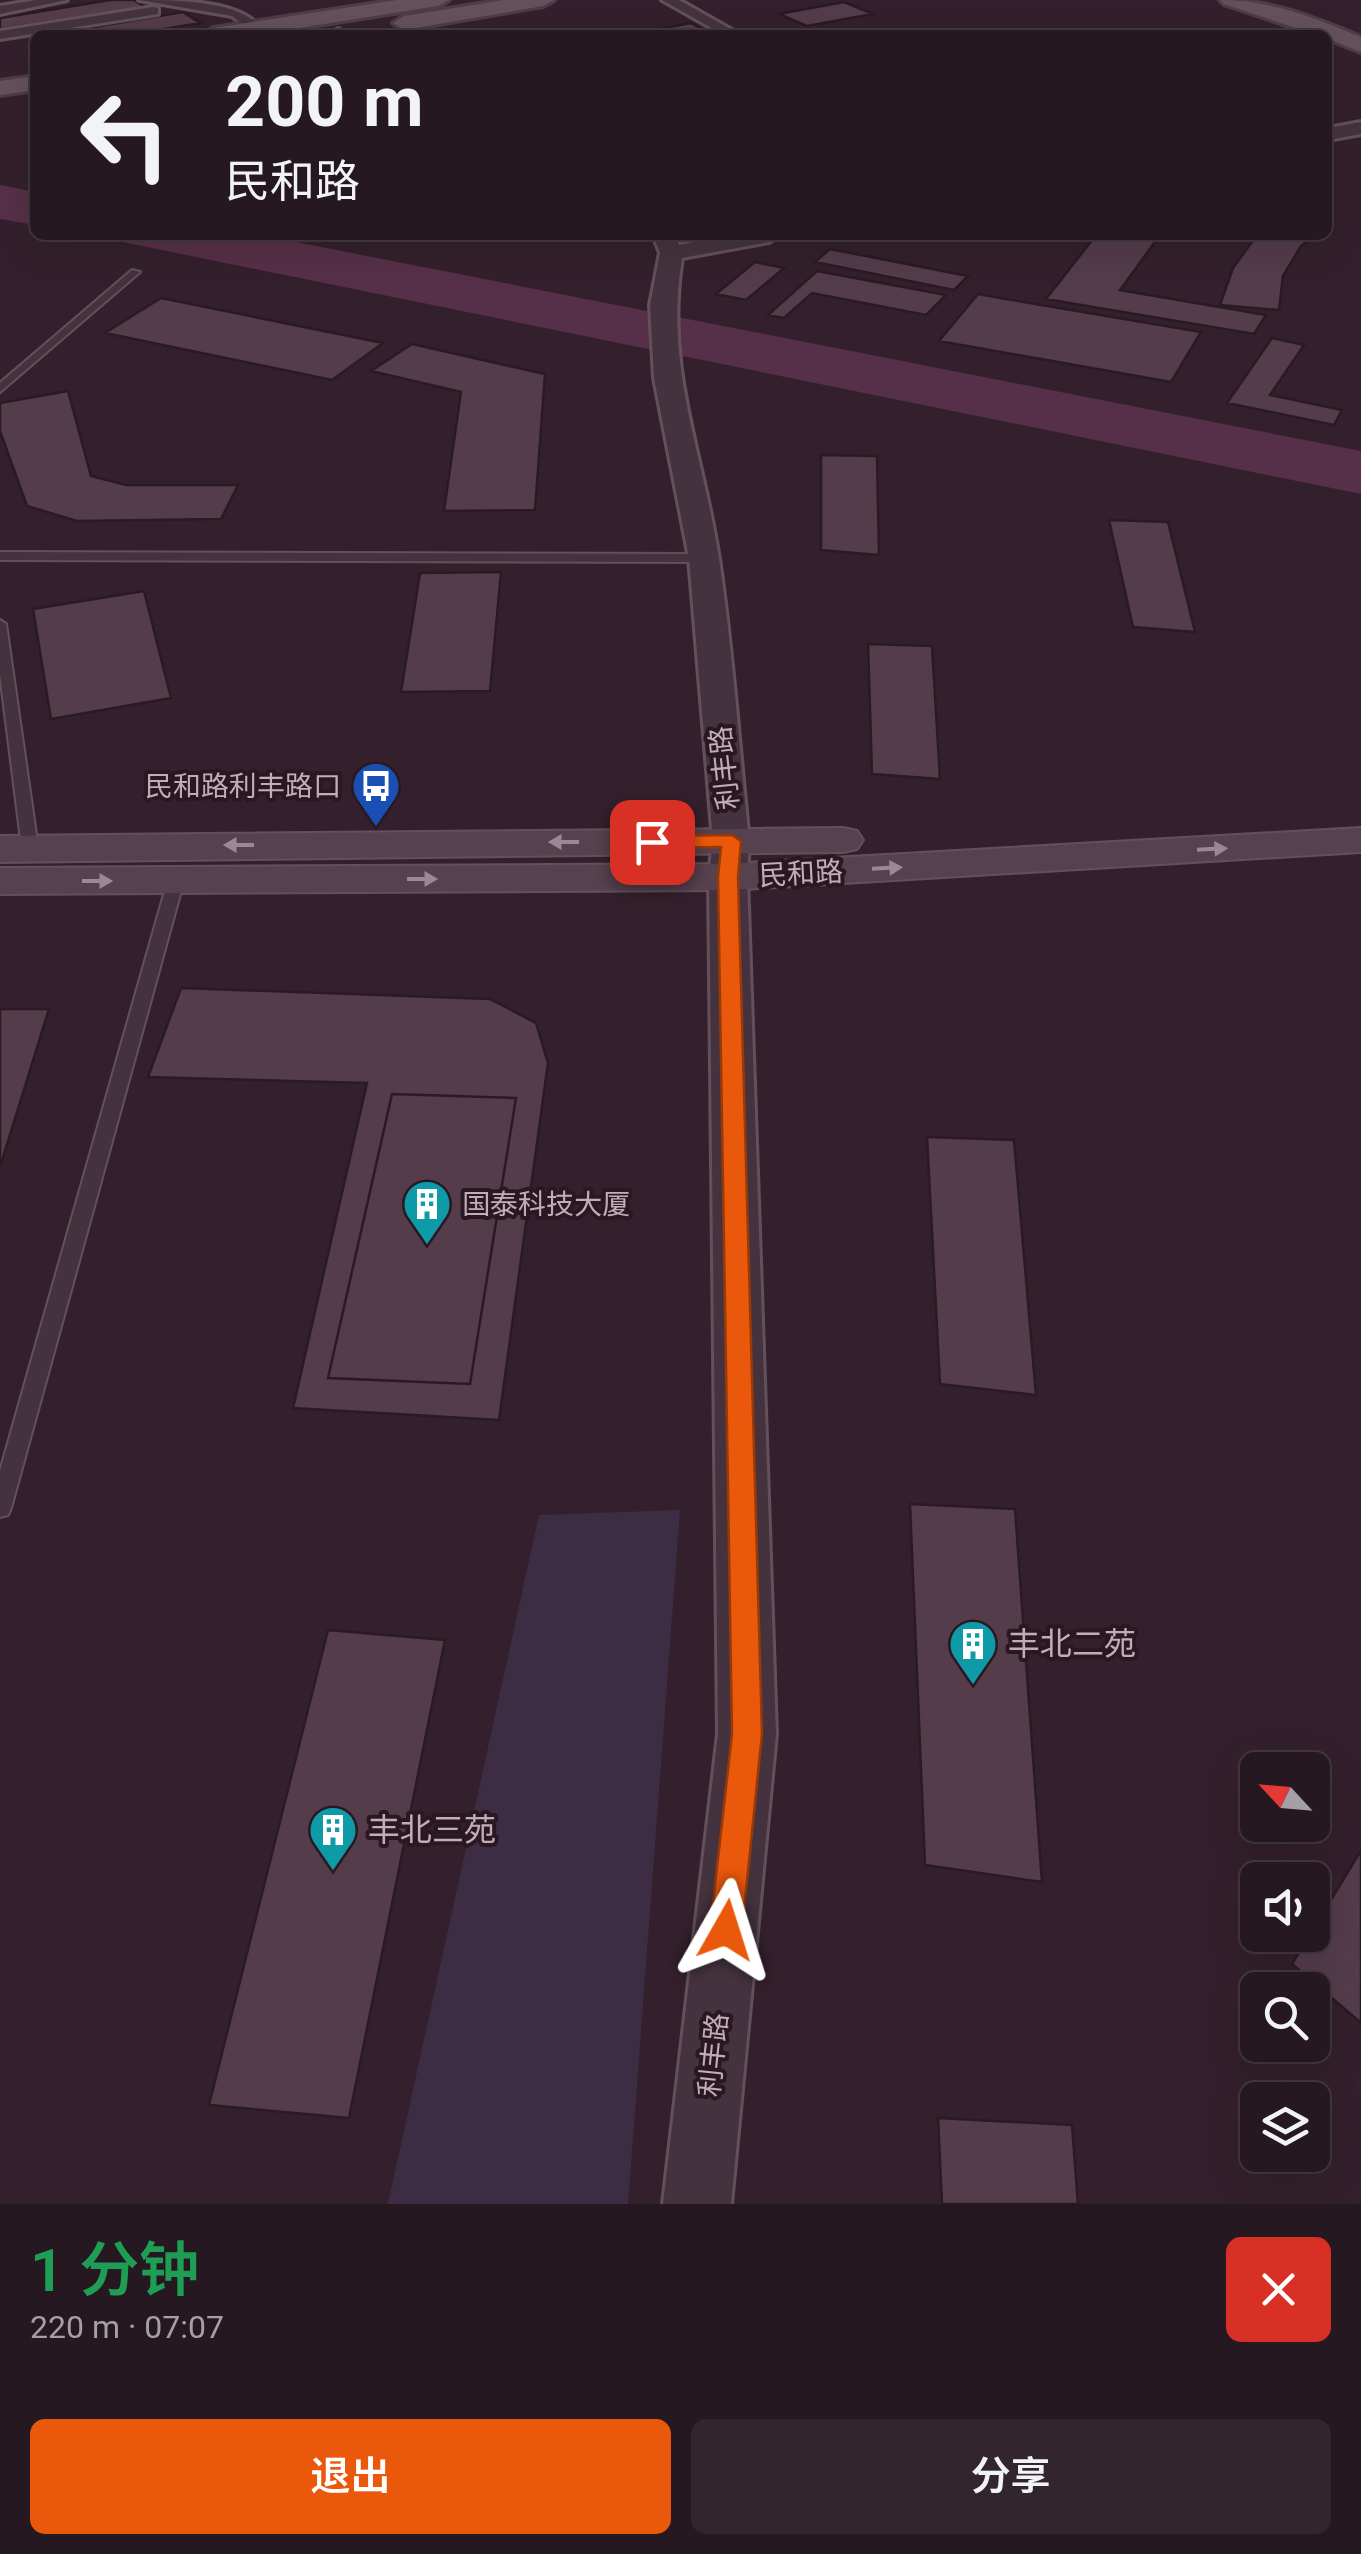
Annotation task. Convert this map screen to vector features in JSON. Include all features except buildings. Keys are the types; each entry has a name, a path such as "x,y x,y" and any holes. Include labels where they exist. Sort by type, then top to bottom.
{"main road":[{"path":"242,30 438,0"},
{"path":"366,30 543,0"},
{"path":"1211,0 1301,30"},
{"path":"1231,0 1319,30"},
{"path":"1332,36 1361,48"},
{"path":"1332,40 1361,48"},
{"path":"0,69 30,65"},
{"path":"0,88 30,84"},
{"name":"民和路","path":"15,849 730,859 871,840 1361,810"},
{"name":"民和路","path":"0,882 176,880 1361,840"}],"street":[{"path":"0,10 60,0"},
{"path":"668,0 725,30"},
{"path":"0,34 150,6 236,13 253,28"},
{"path":"1332,133 1361,128"},
{"path":"667,244 712,240"},
{"name":"利丰路","path":"667,244 662,305 667,378 704,558 730,859 747,1734 696,2204"}],"lane":[{"path":"0,389 135,272"},
{"path":"0,556 704,558"},
{"path":"0,624 15,849"},
{"path":"0,1508 176,880"}],"shaded area":[{"path":"0,185 30,191 30,224 0,219"},
{"path":"113,240 285,240 1361,451 1361,494"},
{"path":"680,1510 628,2204 388,2204 539,1515"}],"place":[{"name":"民和路利丰路口","path":"376,828"},
{"name":"国泰科技大厦","path":"427,1246"},
{"name":"丰北二苑","path":"973,1686"},
{"name":"丰北三苑","path":"333,1872"}],"route":[{"path":"652,842 732,841 728,877 747,1734 726,1930"}]}
